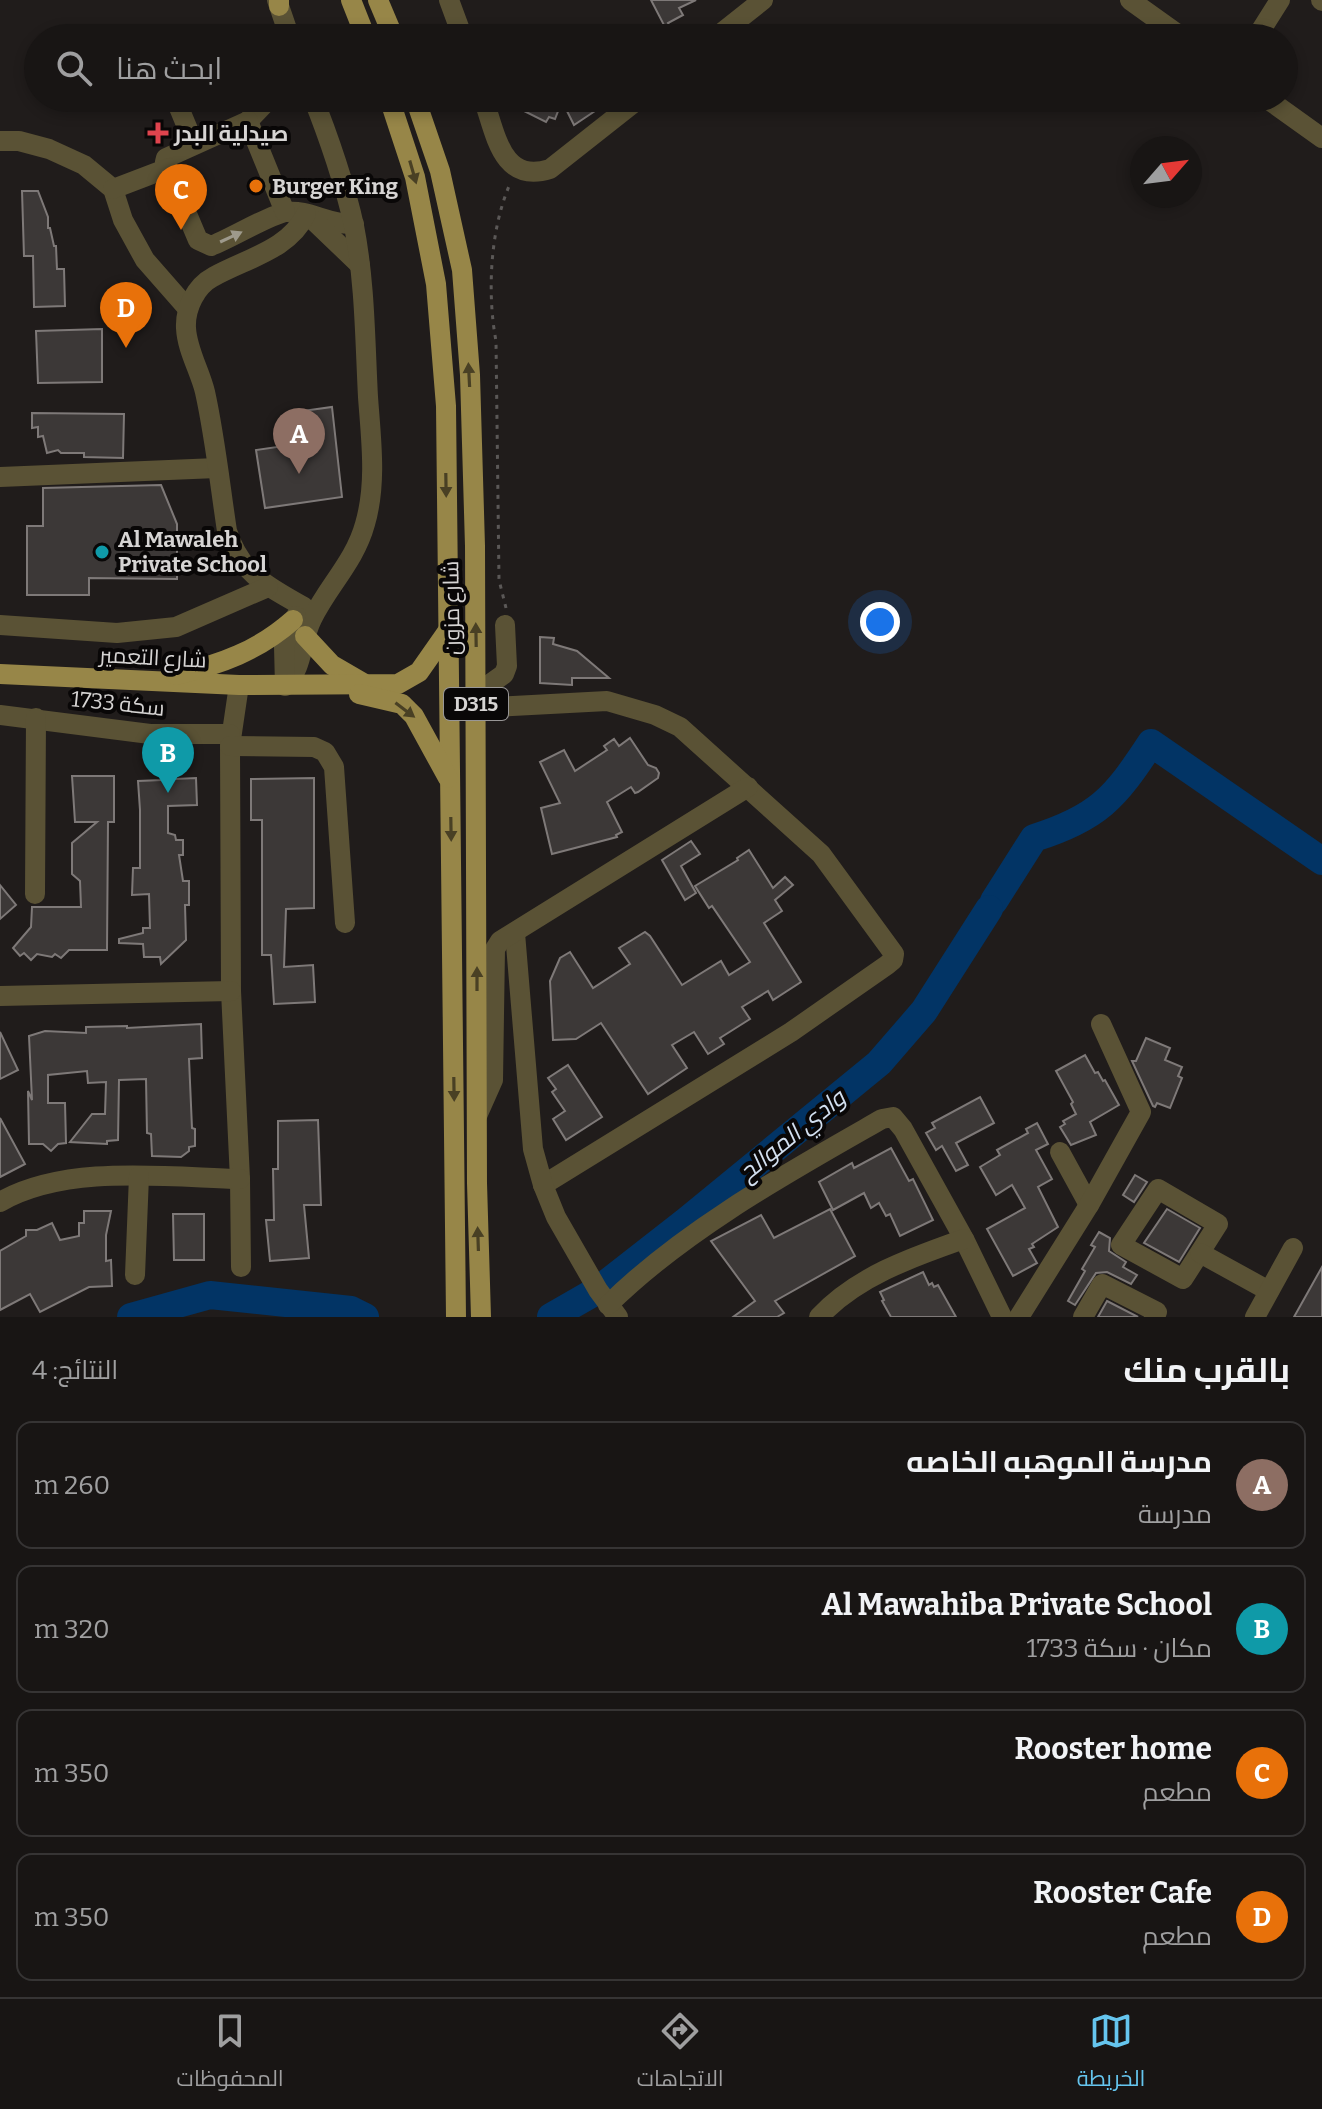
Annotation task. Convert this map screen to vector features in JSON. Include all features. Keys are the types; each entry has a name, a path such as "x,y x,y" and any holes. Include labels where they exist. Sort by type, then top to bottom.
{"main road":[{"path":"351,0 360,24"},
{"path":"378,0 388,24"},
{"name":"شارع مزون","path":"394,112 415,177 436,284 446,406 456,1317"},
{"name":"شارع مزون","path":"420,112 440,171 462,270 470,375 481,1317"},
{"path":"154,680 237,658 301,621 332,665 367,684"},
{"name":"شارع التعمير","path":"0,674 239,685 398,684 419,672 448,630"},
{"name":"شارع التعمير","path":"294,686 378,696 402,704 427,736 450,782"}],"street":[{"path":"449,0 458,24"},
{"path":"733,24 763,0"},
{"path":"1130,0 1163,24"},
{"path":"1265,24 1280,0"},
{"path":"279,2 286,24"},
{"path":"181,112 194,144"},
{"path":"257,112 248,121 169,155 165,162 194,234 204,245 218,243 285,212 306,214 335,224 354,224"},
{"path":"294,686 301,621 351,560 366,523 373,477 360,265 354,224 319,112"},
{"path":"488,112 502,153 516,169 534,174 550,169 622,112"},
{"path":"1286,112 1322,138"},
{"path":"248,121 285,212"},
{"path":"0,141 19,141 49,149 84,165 113,189 123,220 145,260 188,309"},
{"path":"113,189 168,168"},
{"path":"301,621 250,572 234,551 227,531 205,392 186,328 188,309 196,292 210,279 290,239 306,214"},
{"path":"306,214 360,265"},
{"path":"0,477 217,468"},
{"path":"0,625 117,633 176,627 268,587"},
{"path":"301,621 327,591"},
{"path":"476,701 504,674 507,666 505,625"},
{"path":"239,685 230,740 231,991 241,1267"},
{"path":"476,701 607,701 655,715 680,727 821,854 894,954 893,960 791,1032 543,1185"},
{"name":"سكة 1733","path":"0,715 150,734 314,747 325,752 334,767 345,923"},
{"path":"35,894 36,718"},
{"path":"477,1116 493,1080 495,949 500,941 748,787"},
{"path":"515,933 533,1149 556,1217 613,1311 635,1278 763,1187 882,1119 893,1117 903,1129 964,1239 1002,1317"},
{"path":"0,996 231,991"},
{"path":"1019,1317 1089,1205 1141,1112 1101,1024"},
{"path":"1060,1152 1089,1205"},
{"path":"0,1202 44,1184 69,1179 139,1176 240,1179"},
{"path":"135,1275 139,1176"},
{"path":"1158,1189 1218,1224 1200,1253 1183,1279 1121,1245 1158,1189"},
{"path":"819,1317 831,1305 894,1264 964,1239"},
{"path":"1255,1317 1293,1248"},
{"path":"1200,1253 1269,1291"},
{"path":"1083,1317 1102,1284 1157,1312 1154,1317"}],"path":[{"path":"505,625 507,612 499,580 498,554 496,341 490,303 499,215 516,169"}],"building":[{"path":"651,0 696,0 679,8 683,15 663,24"},
{"path":"526,112 558,112 555,119 549,117 546,122"},
{"path":"568,112 594,112 574,125"},
{"path":"22,191 38,191 48,217 48,228 56,246 57,269 64,269 65,306 34,307 33,256 24,256"},
{"path":"102,329 102,382 38,383 36,331"},
{"path":"332,407 342,497 265,508 256,450 298,444 295,412"},
{"path":"32,413 124,414 123,458 84,457 84,453 61,453 58,450 47,453 43,436 38,437 38,427 32,428"},
{"name":"Al Mawaleh Private School","path":"161,485 177,524 177,579 89,578 89,595 27,595 27,526 43,526 43,488"},
{"path":"540,637 554,638 553,644 577,651 609,678 572,678 572,685 540,683"},
{"path":"630,738 648,765 659,773 658,778 638,792 635,793 631,787 607,802 622,832 617,837 552,854 541,808 560,803 540,762 564,750 575,771 607,750 604,746 614,739 619,746"},
{"path":"72,776 114,776 114,822 108,822 107,950 69,950 61,958 55,954 52,957 37,954 31,960 24,953 20,956 13,948 31,927 32,907 81,907 80,881 72,874 72,843 97,822 75,822"},
{"path":"163,776 196,778 197,805 168,806 168,833 175,835 176,840 183,840 183,855 179,855 183,881 189,881 189,905 185,905 186,940 161,964 160,957 144,957 143,944 119,943 119,939 150,928 149,894 132,895 133,868 140,868 138,781 162,780"},
{"path":"314,778 314,908 286,909 284,967 313,965 315,1002 274,1004 271,955 262,955 262,820 251,820 251,779"},
{"path":"691,841 700,854 681,866 696,893 685,900 662,860"},
{"path":"749,850 773,888 785,877 793,885 775,900 782,911 764,923 801,982 773,1000 768,991 742,1007 750,1019 720,1038 724,1044 708,1054 694,1032 672,1045 687,1068 648,1094 601,1023 576,1039 553,1040 550,981 560,958 570,952 593,988 630,964 619,948 645,932 682,985 721,961 729,975 750,962 695,886"},
{"path":"0,885 16,905 0,919"},
{"path":"201,1024 202,1058 189,1059 195,1146 189,1147 189,1151 181,1157 152,1156 151,1134 147,1133 146,1079 119,1080 118,1140 107,1141 107,1144 70,1142 92,1114 105,1114 106,1082 88,1083 87,1071 48,1075 48,1103 65,1103 66,1143 58,1144 51,1151 43,1144 29,1144 28,1091 32,1100 29,1036 45,1031 86,1033 86,1027"},
{"path":"0,1032 18,1070 0,1079"},
{"path":"1146,1038 1170,1048 1165,1060 1182,1067 1178,1076 1182,1078 1170,1108 1157,1103 1153,1106 1132,1061 1136,1061"},
{"path":"1085,1055 1095,1073 1098,1072 1105,1080 1119,1105 1090,1122 1096,1135 1071,1145 1060,1127 1065,1124 1063,1121 1076,1114 1056,1071"},
{"path":"568,1065 602,1117 566,1140 553,1119 565,1111 552,1092 556,1089 548,1078"},
{"path":"980,1097 994,1123 956,1143 968,1165 956,1171 942,1146 936,1150 926,1133 935,1128 932,1123"},
{"path":"0,1118 25,1164 0,1177"},
{"path":"318,1120 321,1205 304,1205 309,1258 270,1261 266,1220 274,1220 273,1169 278,1169 278,1121"},
{"path":"1037,1123 1048,1144 1036,1150 1052,1179 1038,1187 1058,1227 1029,1249 1037,1263 1013,1276 987,1229 1025,1208 1012,1185 996,1195 980,1167 1000,1155 997,1150 1028,1133 1026,1129"},
{"path":"891,1148 909,1181 913,1179 933,1220 900,1236 890,1214 886,1216 879,1203 871,1208 864,1193 833,1210 819,1182 852,1163 854,1168"},
{"path":"1135,1175 1147,1182 1134,1202 1123,1195"},
{"path":"830,1209 855,1256 775,1301 784,1313 777,1317 733,1317 755,1301 711,1241 761,1215 774,1238"},
{"path":"1167,1209 1200,1228 1179,1262 1144,1243"},
{"path":"84,1211 111,1211 106,1235 106,1261 111,1260 112,1286 89,1287 40,1312 30,1294 0,1310 0,1251 26,1236 26,1230 37,1230 52,1223 60,1240 79,1236 79,1223 84,1223"},
{"path":"173,1214 204,1214 204,1260 174,1260"},
{"path":"1099,1232 1110,1238 1109,1251 1126,1262 1123,1267 1137,1275 1131,1284 1107,1272 1096,1273 1075,1305 1068,1301 1085,1271 1082,1269 1095,1247 1091,1245"},
{"path":"1322,1267 1322,1317 1294,1317"},
{"path":"923,1272 929,1285 938,1285 956,1317 891,1317 880,1292"},
{"path":"1107,1301 1138,1317 1098,1317"}],"waterway":[{"name":"وادي الموالح","path":"994,901 1034,838 1074,822 1103,804 1127,778 1151,743 1322,861"},
{"name":"وادي الموالح","path":"551,1317 598,1290 879,1063 924,1011 989,909"},
{"name":"وادي الموالح","path":"131,1317 210,1295 351,1310 365,1317"}],"place":[{"name":"صيدلية البدر","path":"158,133"},
{"name":"Burger King","path":"256,186"},
{"name":"Rooster home","path":"181,230"},
{"name":"Rooster Cafe","path":"126,348"},
{"name":"مدرسة الموهبه الخاصه","path":"299,474"},
{"name":"Al Mawaleh Private School","path":"102,552"},
{"name":"Al Mawahiba Private School","path":"168,793"}]}
